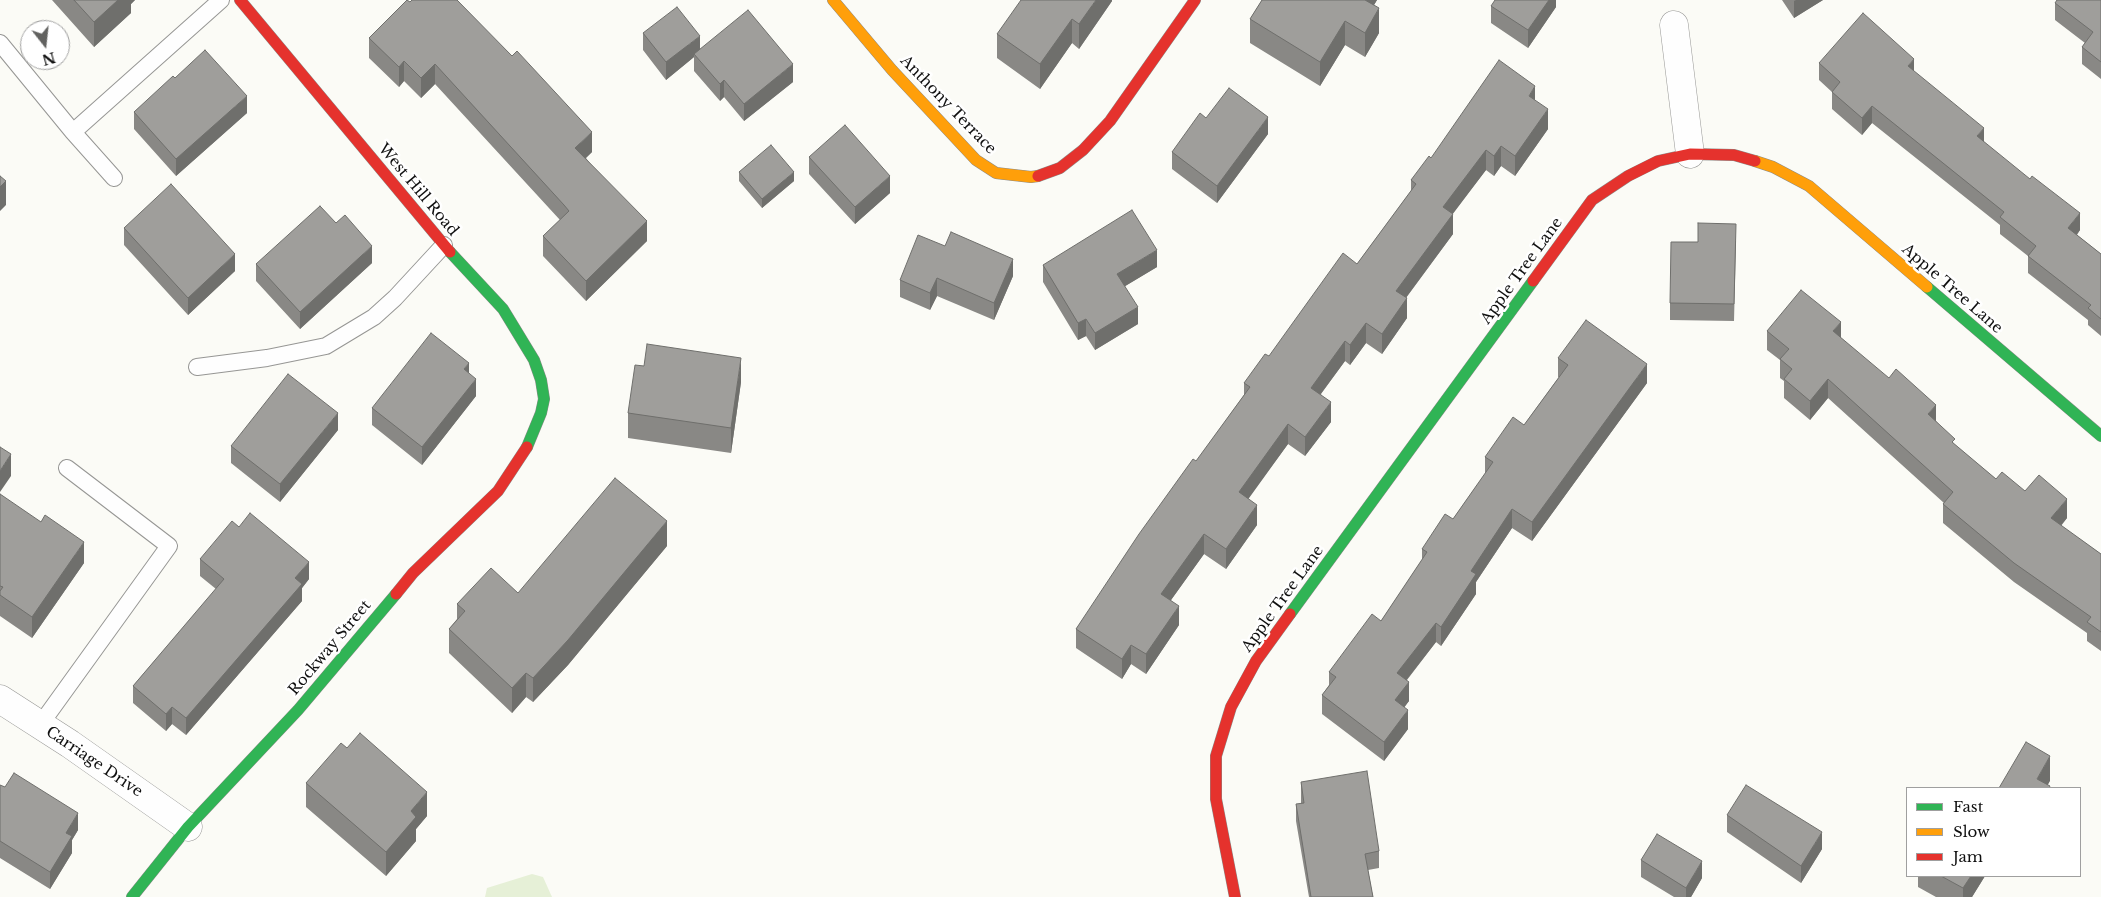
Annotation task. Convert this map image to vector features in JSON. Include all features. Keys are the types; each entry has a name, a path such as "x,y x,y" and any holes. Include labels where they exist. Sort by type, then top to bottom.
{"street":[{"name":"West Hill Road","path":"240,0 444,245 503,309 525,342 541,380 544,399 541,413"},
{"name":"Anthony Terrace","path":"833,0 892,70 976,160 996,173 1030,177 1047,174 1060,168 1083,150 1110,121 1195,0"},
{"path":"1674,26 1690,154"},
{"name":"Apple Tree Lane","path":"1235,897 1216,799 1216,756 1231,707 1256,661 1592,200 1628,176 1658,161 1690,154 1734,155 1773,167 1808,186 2101,436"},
{"name":"Rockway Street","path":"132,897 188,827 298,710 413,573 498,491 529,444 541,413"},
{"name":"Carriage Drive","path":"0,699 188,827"}],"lane":[{"path":"73,132 221,0"},
{"path":"0,43 73,132 114,178"},
{"path":"197,367 267,358 326,346 374,317 395,298 444,245"},
{"path":"40,725 169,546 67,468"}],"green space":[{"path":"532,874 543,877 552,897 485,897 487,888"}],"building":[{"path":"74,0 118,0 94,22"},
{"path":"407,0 410,2 412,0 457,0 512,56 517,51 592,132 575,148 647,221 586,281 543,236 569,211 564,205 435,64 421,78 404,61 399,67 369,38"},
{"path":"1021,0 1096,0 1079,24 1072,19 1040,64 997,34"},
{"path":"1262,0 1365,0 1379,8 1365,33 1345,21 1320,62 1250,19"},
{"path":"1495,0 1549,0 1528,30 1491,6"},
{"path":"2057,0 2101,0 2101,62 2082,47 2093,32 2055,3"},
{"path":"677,7 700,36 666,62 643,33"},
{"path":"748,10 793,64 744,104 724,80 720,84 694,54"},
{"path":"1863,13 1914,59 1908,66 1984,128 1977,136 2030,179 2032,176 2080,213 2068,228 2101,254 2101,319 2088,308 2091,305 2028,256 2036,246 2000,217 2004,212 1872,106 1862,118 1832,92 1840,82 1819,63"},
{"path":"205,50 247,96 176,159 134,112"},
{"path":"1499,60 1535,86 1529,96 1548,109 1515,156 1501,146 1494,156 1486,150 1443,207 1453,214 1396,291 1407,298 1382,334 1366,323 1350,345 1345,341 1311,388 1331,402 1305,437 1288,424 1239,492 1257,505 1226,549 1204,534 1161,594 1179,606 1146,654 1131,645 1122,659 1076,629 1139,534 1193,459 1196,461 1250,387 1244,383 1265,354 1269,356 1343,253 1357,264 1416,184 1411,180 1429,156 1431,158"},
{"path":"1229,88 1268,117 1217,186 1172,152 1200,113 1206,118"},
{"path":"845,125 890,176 855,207 809,157"},
{"path":"771,145 794,172 762,199 739,172"},
{"path":"0,176 6,181 0,187"},
{"path":"171,184 235,254 188,298 124,228"},
{"path":"320,206 336,223 345,215 372,246 300,312 256,264"},
{"path":"1132,210 1157,250 1117,274 1138,307 1095,333 1086,319 1078,323 1043,265"},
{"path":"1698,223 1736,224 1734,304 1670,303 1671,242 1698,242"},
{"path":"951,232 1013,259 994,303 937,278 930,293 900,280 918,235 945,246"},
{"path":"1801,290 1841,322 1833,331 1889,378 1896,369 1936,405 1928,414 1955,439 1952,442 1996,479 2002,472 2025,491 2039,475 2067,499 2051,518 2101,554 2101,632 2087,622 2091,617 2014,563 1943,504 1953,492 1828,379 1810,401 1784,379 1792,369 1780,359 1789,349 1767,331"},
{"path":"1586,320 1647,364 1532,522 1512,509 1471,571 1476,574 1441,627 1436,623 1397,673 1409,682 1395,700 1408,710 1384,742 1322,695 1336,677 1329,672 1372,614 1381,621 1427,552 1422,549 1445,514 1453,519 1493,462 1485,457 1513,417 1524,425 1568,365 1558,358"},
{"path":"431,333 469,363 464,369 476,379 422,447 372,408"},
{"path":"647,344 741,358 731,428 628,413 635,365 644,366"},
{"path":"288,374 338,413 280,484 231,446"},
{"path":"0,447 11,454 0,471"},
{"path":"615,478 667,521 568,640 533,678 526,673 512,688 449,629 465,611 457,604 491,568 518,593"},
{"path":"0,494 41,522 45,515 84,542 32,617 0,595 3,587 0,586"},
{"path":"250,513 309,562 295,578 302,584 186,718 172,707 166,714 133,686 224,579 200,559 232,521 239,527"},
{"path":"360,733 427,792 411,811 416,817 386,852 306,783 341,743 347,748"},
{"path":"2026,742 2050,756 2037,779 2050,787 2000,787"},
{"path":"1367,771 1379,851 1365,854 1373,897 1311,897 1296,804 1304,803 1301,782"},
{"path":"14,773 78,813 66,833 72,836 50,872 0,841 0,785 5,787"},
{"path":"1746,785 1822,832 1801,866 1727,815"},
{"path":"1657,834 1702,861 1686,888 1641,860"},
{"path":"1943,877 1970,877 1963,888"}],"traffic: fast":[{"path":"450,252 503,309 534,360 541,380 544,399 541,413 527,447"},
{"path":"1290,614 1533,281"},
{"path":"1927,287 2101,436"},
{"path":"132,897 188,827 298,710 396,594"}],"traffic: slow":[{"path":"833,0 892,70 976,160 996,173 1038,176"},
{"path":"1755,161 1773,167 1809,186 1927,287"}],"traffic: jam":[{"path":"240,0 450,252"},
{"path":"1038,176 1060,168 1083,150 1110,121 1195,0"},
{"path":"1533,281 1592,200 1628,176 1658,161 1690,154 1734,155 1755,161"},
{"path":"396,594 413,573 498,491 527,447"},
{"path":"1235,897 1216,799 1216,756 1231,707 1256,661 1290,614"}]}
